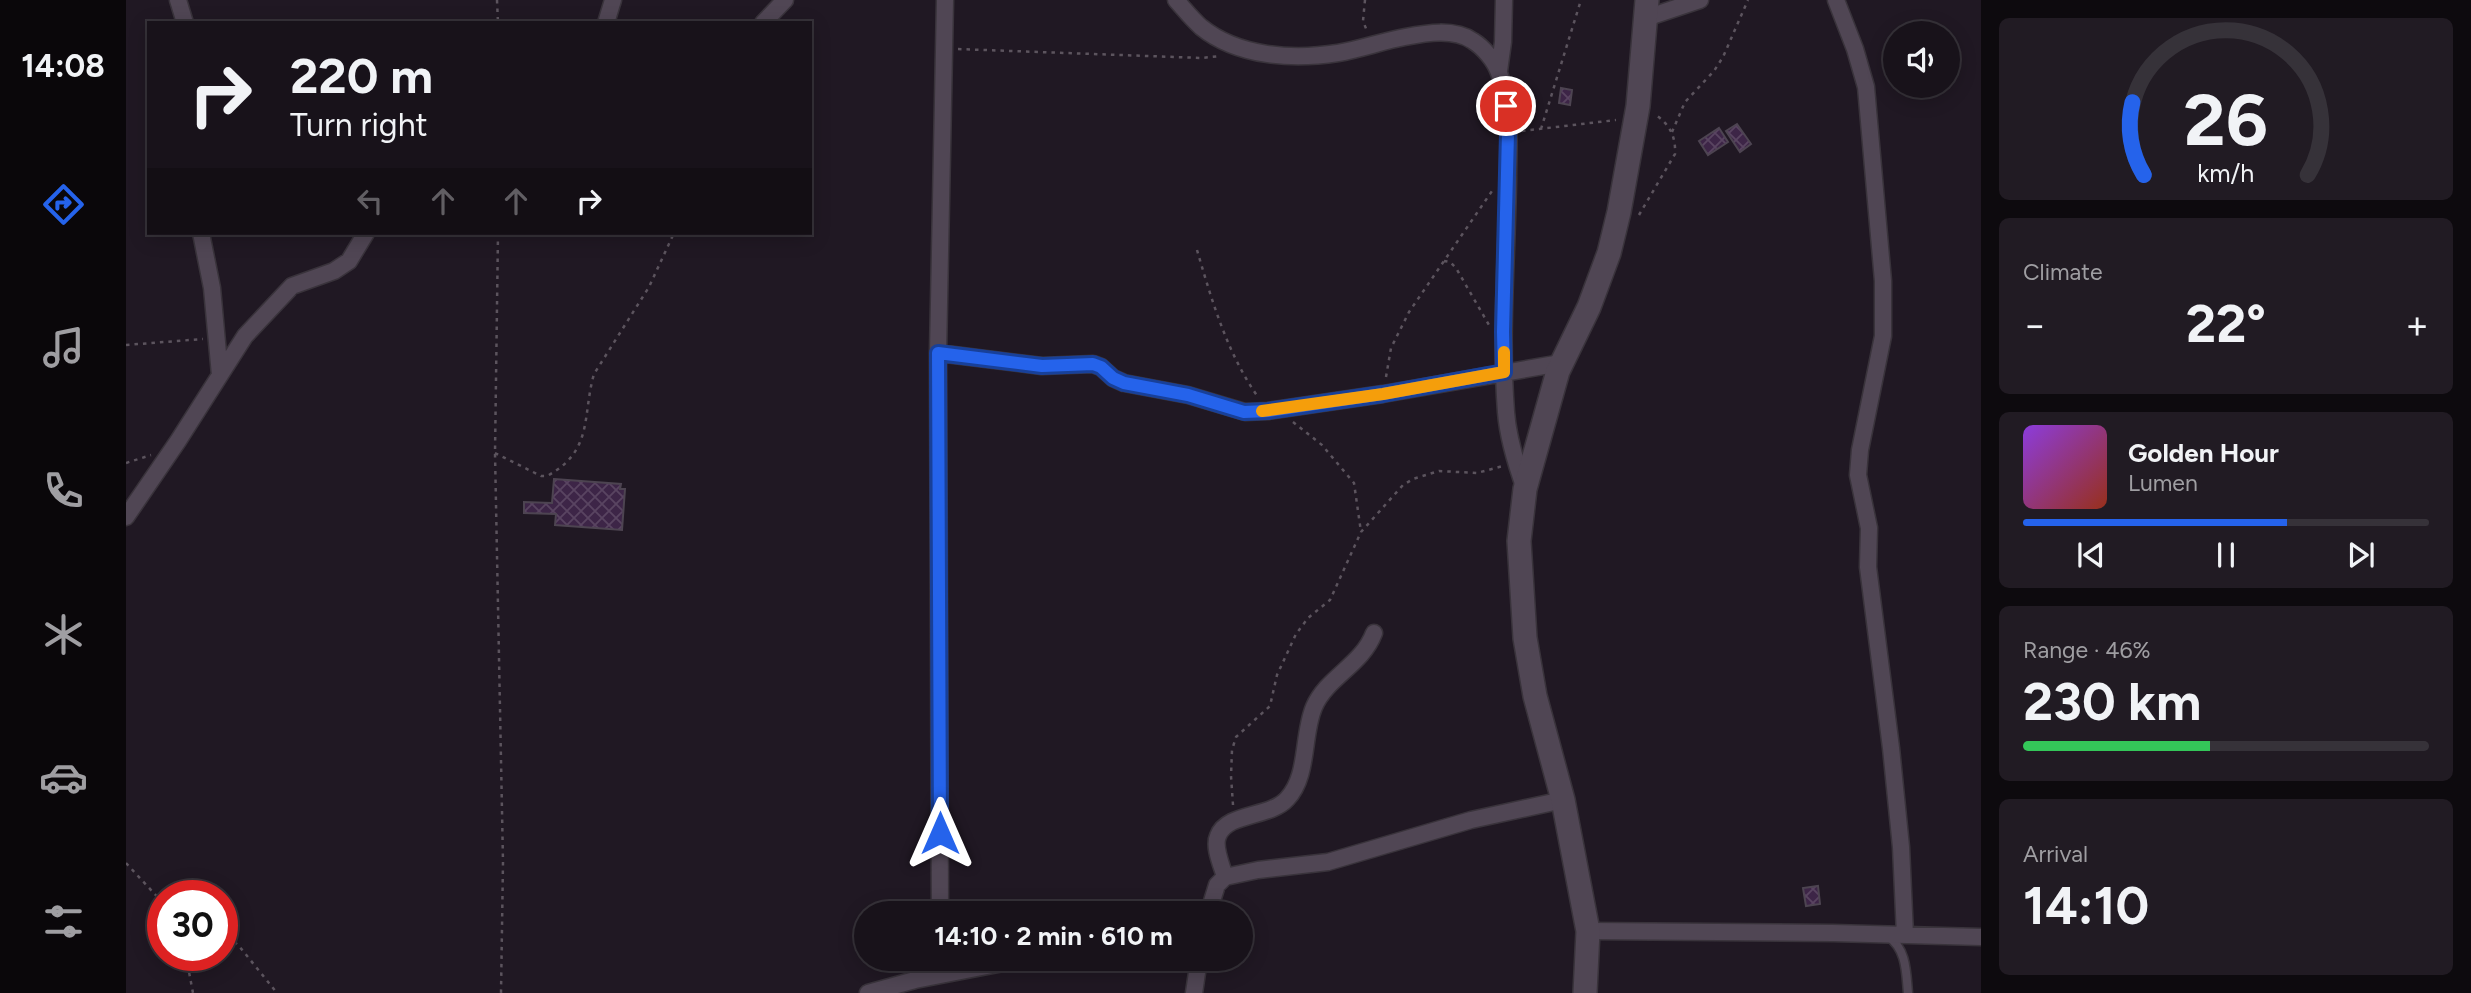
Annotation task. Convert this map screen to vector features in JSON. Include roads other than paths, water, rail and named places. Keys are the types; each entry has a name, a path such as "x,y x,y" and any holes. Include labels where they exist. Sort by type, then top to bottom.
{"street":[{"path":"178,0 185,21"},
{"path":"607,21 613,0"},
{"path":"765,21 785,0"},
{"path":"940,901 938,353 946,0"},
{"path":"1176,0 1200,27 1217,38 1253,52 1305,56 1339,53 1416,35 1456,34 1480,46 1499,71 1508,133 1503,340 1506,414 1515,460 1525,489"},
{"path":"1499,71 1504,0"},
{"path":"1585,993 1588,931 1563,800 1535,696 1525,638 1519,541 1525,489 1561,363 1589,307 1609,253 1637,112 1647,9 1700,0"},
{"path":"1836,0 1866,87 1880,233 1883,336 1860,450 1858,475 1869,528 1868,567 1901,847 1905,935"},
{"path":"201,235 212,288 220,375"},
{"path":"126,517 245,335 292,286 342,266 358,248 365,235"},
{"path":"938,353 1042,366 1093,364 1101,367 1113,378 1137,387 1188,395 1244,412 1274,411 1561,363"},
{"path":"1225,877 1217,849 1217,836 1234,820 1277,808 1286,800 1294,789 1300,772 1313,709 1322,692 1369,646 1374,634"},
{"path":"1212,901 1217,885 1225,877 1258,870 1328,862 1471,820 1563,800"},
{"path":"1588,931 1981,937"},
{"path":"868,993 929,971"},
{"path":"1194,993 1197,971"}],"lane":[{"path":"1886,934 1901,950 1908,993"}]}
